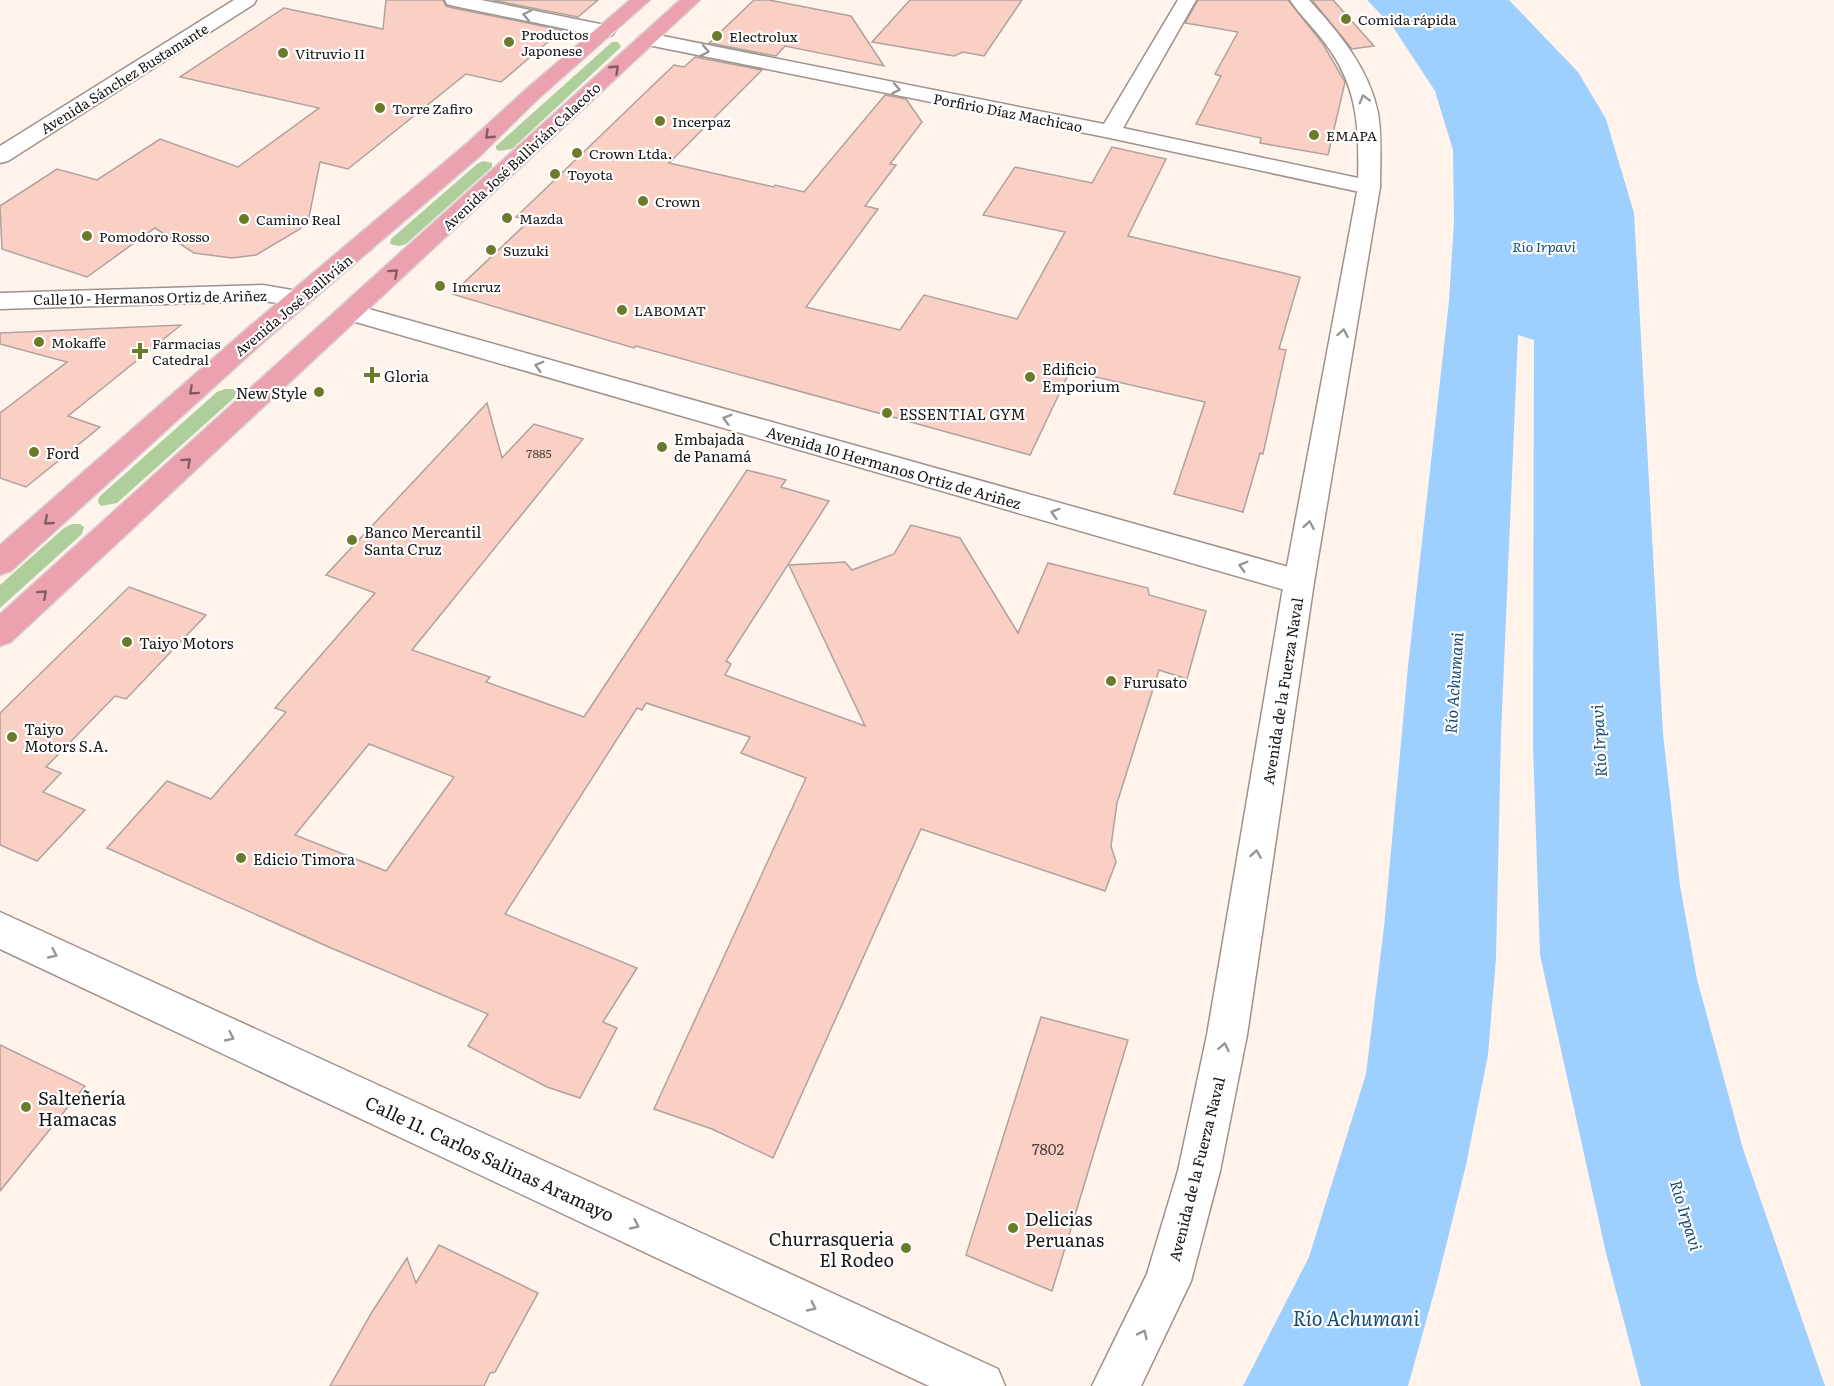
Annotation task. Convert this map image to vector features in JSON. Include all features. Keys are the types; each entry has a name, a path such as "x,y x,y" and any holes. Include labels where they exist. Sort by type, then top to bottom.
{"main road":[{"path":"605,31 641,0"},
{"name":"Avenida José Ballivián Calacoto","path":"351,312 691,0"},
{"path":"605,31 648,39"},
{"name":"Avenida José Ballivián","path":"0,563 605,31"},
{"path":"300,298 351,312"},
{"path":"0,633 351,312"}],"street":[{"name":"Avenida Sánchez Bustamante","path":"0,156 247,0"},
{"path":"454,0 605,31"},
{"path":"1110,132 1187,0"},
{"name":"Avenida de la Fuerza Naval","path":"1116,1386 1168,1281 1198,1171 1227,1035 1299,582 1369,187 1367,112 1361,88 1350,65 1330,36 1299,0"},
{"name":"Porfirio Díaz Machicao","path":"648,39 1369,187"},
{"name":"Calle 10 - Hermanos Ortiz de Ariñez","path":"0,301 263,292 300,298"},
{"name":"Avenida 10 Hermanos Ortiz de Ariñez","path":"351,312 1299,582"},
{"name":"Calle 11. Carlos Salinas Aramayo","path":"0,930 981,1386"}],"green space":[{"path":"612,42 618,42 621,47 512,149 499,151 496,149 496,146"},
{"path":"483,161 492,163 492,167 406,244 399,246 390,244 391,239"},
{"path":"233,389 236,392 234,398 117,503 101,506 98,502 99,497 217,392"},
{"path":"72,524 80,524 84,527 82,534 0,608 0,585 64,528"}],"water":[{"name":"Río Irpavi","path":"1367,0 1509,0 1578,72 1606,119 1634,213 1663,734 1680,886 1697,979 1743,1149 1825,1386 1641,1386 1606,1253 1540,955 1533,744 1534,340 1518,335 1501,734 1496,958 1488,1055 1466,1165 1437,1282 1408,1386 1243,1386 1309,1257 1366,1074 1384,927 1408,667 1449,301 1454,221 1453,150 1435,91 1393,27"}],"building":[{"path":"386,0 443,0 446,6 453,8 562,30 501,82 466,74 348,169 320,162 309,217 300,229 256,255 232,258 194,253 155,228 87,277 2,249 0,206 57,169 97,180 160,139 238,167 319,108 180,77 284,8 383,29"},
{"path":"492,0 598,0 578,17"},
{"path":"754,0 769,0 851,16 884,66 785,46 776,56 709,43"},
{"path":"910,0 1022,0 984,56 963,52 954,56 872,42"},
{"path":"1198,0 1288,0 1323,44 1345,82 1328,155 1260,143 1261,138 1196,124 1221,76 1215,74 1238,32 1185,23"},
{"path":"1312,0 1333,0 1374,46 1352,49"},
{"path":"695,57 762,70 669,163 774,187 775,185 804,192 885,95 906,99 922,122 890,164 896,165 865,206 878,209 806,307 900,330 924,295 1017,319 1065,232 983,215 1015,167 1092,183 1112,147 1166,159 1128,236 1300,277 1279,349 1286,350 1263,454 1260,453 1243,512 1174,494 1205,402 1070,371 1030,455 636,346 634,348 452,294 530,220 516,217 674,65 684,67"},
{"path":"181,325 68,416 100,427 26,487 0,478 0,413 67,362 0,344 0,333"},
{"path":"487,403 502,458 534,424 583,439 412,650 490,677 486,682 584,717 747,470 786,480 781,487 829,501 726,661 731,664 725,675 865,726 789,565 845,562 852,570 894,554 911,525 960,538 1018,633 1048,563 1148,588 1149,595 1206,611 1187,679 1159,670 1117,803 1111,846 1116,862 1105,891 921,829 773,1158 712,1129 654,1109 806,778 741,753 750,737 646,703 642,710 637,708 505,914 637,968 603,1022 617,1028 580,1098 547,1087 468,1046 488,1014 331,948 107,848 167,781 211,799 286,712 275,708 375,593 326,575","holes":["369,744 454,777 386,871 295,835"]},
{"path":"129,587 206,615 126,699 115,696 46,767 61,773 43,792 85,810 37,861 0,845 0,713"},
{"path":"1041,1017 1128,1040 1052,1291 966,1255"},
{"path":"0,1045 85,1086 0,1191"},
{"path":"439,1245 538,1293 495,1372 490,1373 484,1386 330,1386 372,1312 407,1258 416,1283"}],"place":[{"name":"Comida rápida","path":"1346,19"},
{"name":"Electrolux","path":"717,36"},
{"name":"Productos Japonese","path":"509,42"},
{"name":"Vitruvio II","path":"283,53"},
{"name":"Torre Zafiro","path":"380,108"},
{"name":"Incerpaz","path":"660,121"},
{"name":"EMAPA","path":"1314,135"},
{"name":"Crown Ltda.","path":"577,153"},
{"name":"Toyota","path":"555,174"},
{"name":"Crown","path":"643,201"},
{"name":"Mazda","path":"507,218"},
{"name":"Camino Real","path":"244,219"},
{"name":"Pomodoro Rosso","path":"87,236"},
{"name":"Suzuki","path":"491,250"},
{"name":"Imcruz","path":"440,286"},
{"name":"LABOMAT","path":"622,310"},
{"name":"Mokaffe","path":"39,342"},
{"name":"Farmacias Catedral","path":"140,351"},
{"name":"Gloria","path":"372,375"},
{"name":"Edificio Emporium","path":"1030,377"},
{"name":"New Style","path":"319,392"},
{"name":"ESSENTIAL GYM","path":"887,413"},
{"name":"Embajada de Panamá","path":"662,447"},
{"name":"Ford","path":"34,452"},
{"name":"Banco Mercantil Santa Cruz","path":"352,540"},
{"name":"Taiyo Motors","path":"127,642"},
{"name":"Furusato","path":"1111,681"},
{"name":"Taiyo Motors S.A.","path":"12,737"},
{"name":"Edicio Timora","path":"241,858"},
{"name":"Salteñería Hamacas","path":"26,1107"},
{"name":"Delicias Peruanas","path":"1013,1228"},
{"name":"Churrasqueria El Rodeo","path":"906,1248"}],"water label":[{"name":"Río Achumani","path":"1453,683"},
{"name":"Río Achumani","path":"1356,1317"}]}
